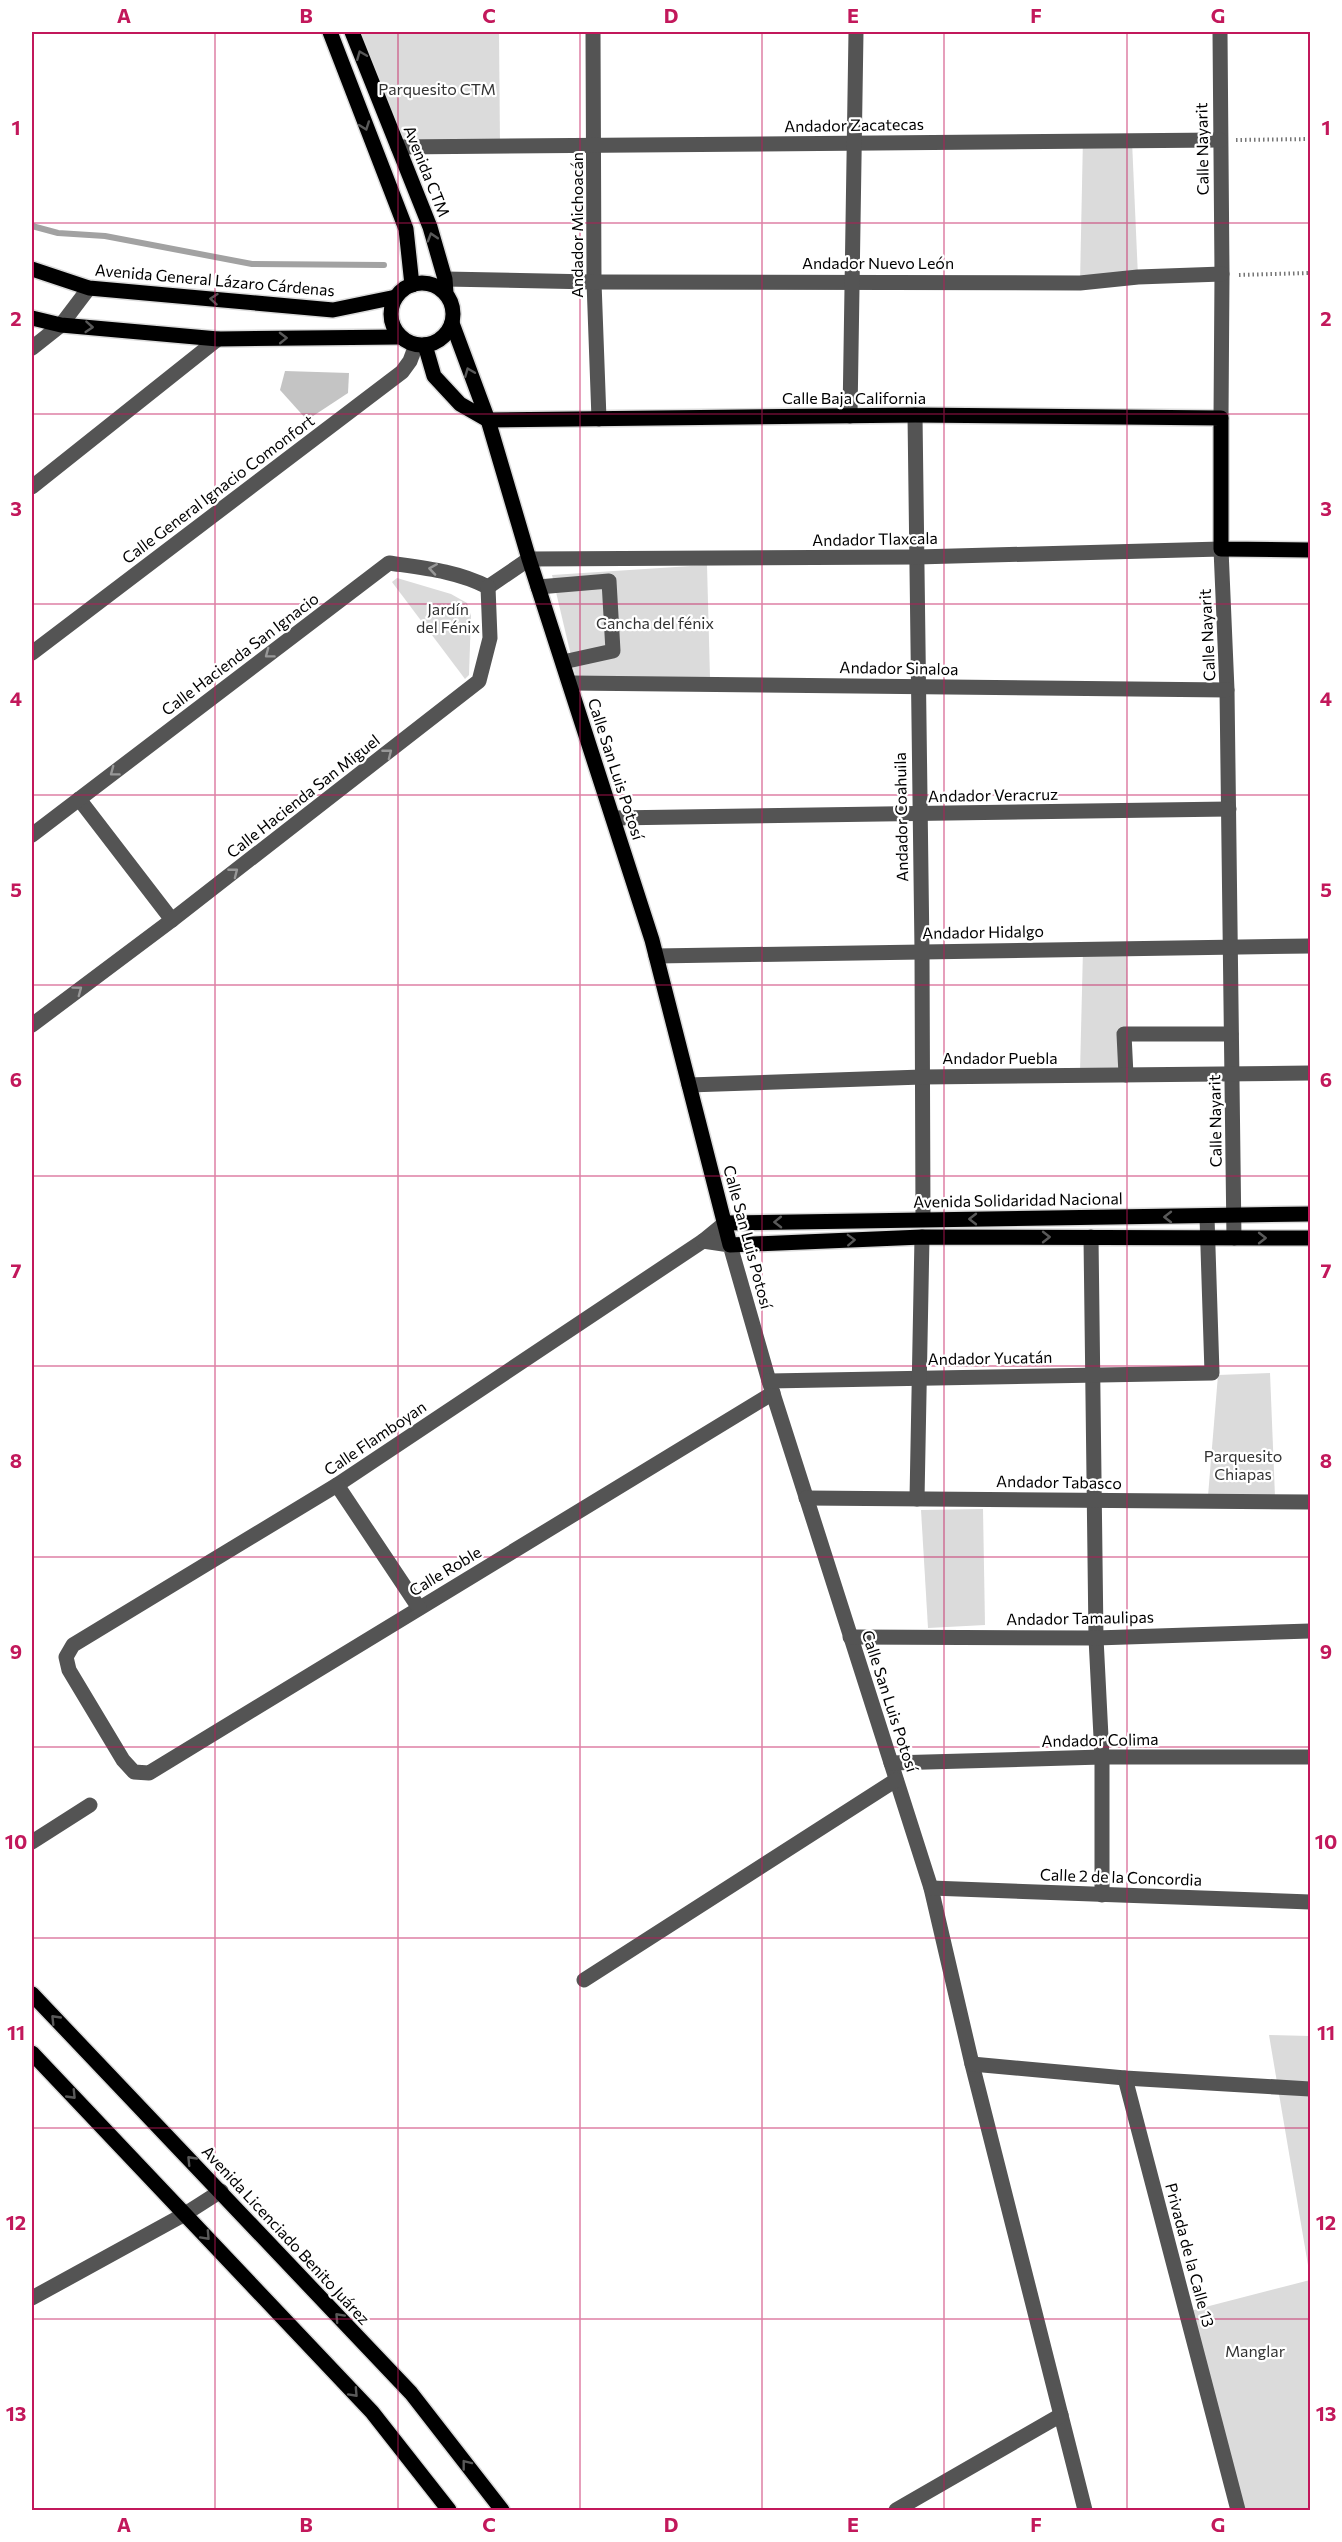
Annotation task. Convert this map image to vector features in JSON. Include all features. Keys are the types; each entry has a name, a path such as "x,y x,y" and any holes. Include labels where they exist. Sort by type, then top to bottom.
{"main road":[{"path":"330,32 406,229 412,285"},
{"name":"Avenida CTM","path":"352,32 430,228 445,286"},
{"name":"Avenida General Lázaro Cárdenas","path":"32,269 89,288 333,310 396,297"},
{"path":"32,318 61,325 218,339 400,337 421,345 437,342 447,334 452,323 453,307 445,286 424,283 412,285 396,297 392,310 393,325 400,337"},
{"name":"Calle San Luis Potosí","path":"452,323 488,420 529,559 656,956 730,1245"},
{"path":"421,345 434,375 460,404 488,420"},
{"name":"Calle Baja California","path":"488,420 850,416 1221,418"},
{"name":"Calle Nayarit","path":"1221,418 1221,549"},
{"path":"1221,549 1311,550"},
{"name":"Avenida Solidaridad Nacional","path":"725,1223 1311,1214"},
{"path":"730,1245 922,1237 1311,1238"},
{"name":"Avenida Licenciado Benito Juárez","path":"32,1994 411,2393 502,2511"},
{"path":"32,2053 372,2412 448,2511"}],"street":[{"name":"Andador Michoacán","path":"594,32 594,282 599,419"},
{"path":"850,416 856,32"},
{"name":"Calle Nayarit","path":"1220,32 1221,418"},
{"name":"Andador Zacatecas","path":"398,147 1220,140"},
{"name":"Andador Nuevo León","path":"445,286 594,282 852,280 1080,283 1138,277 1222,274"},
{"path":"32,348 61,325 89,288"},
{"path":"32,487 218,339"},
{"name":"Calle General Ignacio Comonfort","path":"32,653 402,372 421,345"},
{"name":"Andador Coahuila","path":"915,416 922,951 922,1219"},
{"name":"Calle Nayarit","path":"1221,549 1227,690 1234,1238"},
{"name":"Andador Tlaxcala","path":"529,559 917,557 1221,549"},
{"path":"488,587 529,559"},
{"name":"Calle Hacienda San Ignacio","path":"32,835 389,563 440,570 471,578 488,587"},
{"path":"538,587 609,581 614,651 563,662"},
{"name":"Calle Hacienda San Miguel","path":"32,1025 172,920 479,681 490,638 488,587"},
{"name":"Andador Sinaloa","path":"570,683 1227,690"},
{"path":"80,799 172,920"},
{"name":"Andador Veracruz","path":"613,818 1228,809"},
{"name":"Andador Hidalgo","path":"656,956 1311,946"},
{"path":"1126,1075 1124,1034 1231,1034"},
{"name":"Andador Puebla","path":"689,1085 922,1077 1311,1073"},
{"path":"1207,1216 1208,1238"},
{"name":"Calle Flamboyan","path":"134,1772 123,1760 69,1670 66,1657 73,1645 337,1485 703,1241 725,1223"},
{"path":"917,1499 922,1237"},
{"path":"1091,1237 1102,1895"},
{"name":"Andador Yucatán","path":"771,1387 919,1377 1212,1372 1208,1238"},
{"path":"703,1241 730,1245"},
{"name":"Calle San Luis Potosí","path":"730,1245 771,1387 931,1888 972,2064 1084,2511"},
{"name":"Calle Roble","path":"134,1772 149,1773 419,1608 771,1387"},
{"path":"337,1485 419,1608"},
{"name":"Andador Tabasco","path":"806,1498 1311,1502"},
{"name":"Andador Tamaulipas","path":"850,1637 1096,1638 1311,1631"},
{"name":"Andador Colima","path":"891,1763 1101,1757 1311,1757"},
{"path":"584,1980 896,1780"},
{"path":"32,1842 90,1805"},
{"name":"Calle 2 de la Concordia","path":"931,1888 1311,1902"},
{"path":"972,2064 1125,2079 1311,2089"},
{"name":"Privada de la Calle 13","path":"1125,2079 1238,2511"},
{"path":"32,2298 185,2214 221,2191"},
{"path":"896,2511 1061,2415"}],"path":[{"path":"1220,140 1311,139"},
{"path":"1222,274 1311,273"}],"green space":[{"name":"Parquesito CTM","path":"352,32 499,32 500,146 398,147"},
{"path":"1083,137 1132,141 1138,277 1080,283"},
{"name":"Cancha del fénix","path":"707,565 710,678 576,677 552,575"},
{"name":"Jardín del Fénix","path":"397,578 451,594 467,603 471,616 469,675 465,679 392,582"},
{"path":"1127,948 1128,1071 1080,1073 1083,949"},
{"name":"Parquesito Chiapas","path":"1270,1373 1275,1497 1208,1496 1218,1375"},
{"path":"983,1509 985,1625 928,1628 921,1510"},
{"path":"1269,2035 1310,2036 1310,2277"},
{"name":"Manglar","path":"1310,2280 1310,2510 1242,2510 1186,2312"}],"building":[{"path":"285,371 349,373 348,393 307,420 280,390"}],"waterway":[{"path":"32,226 58,233 105,236 252,264 384,265"}]}
